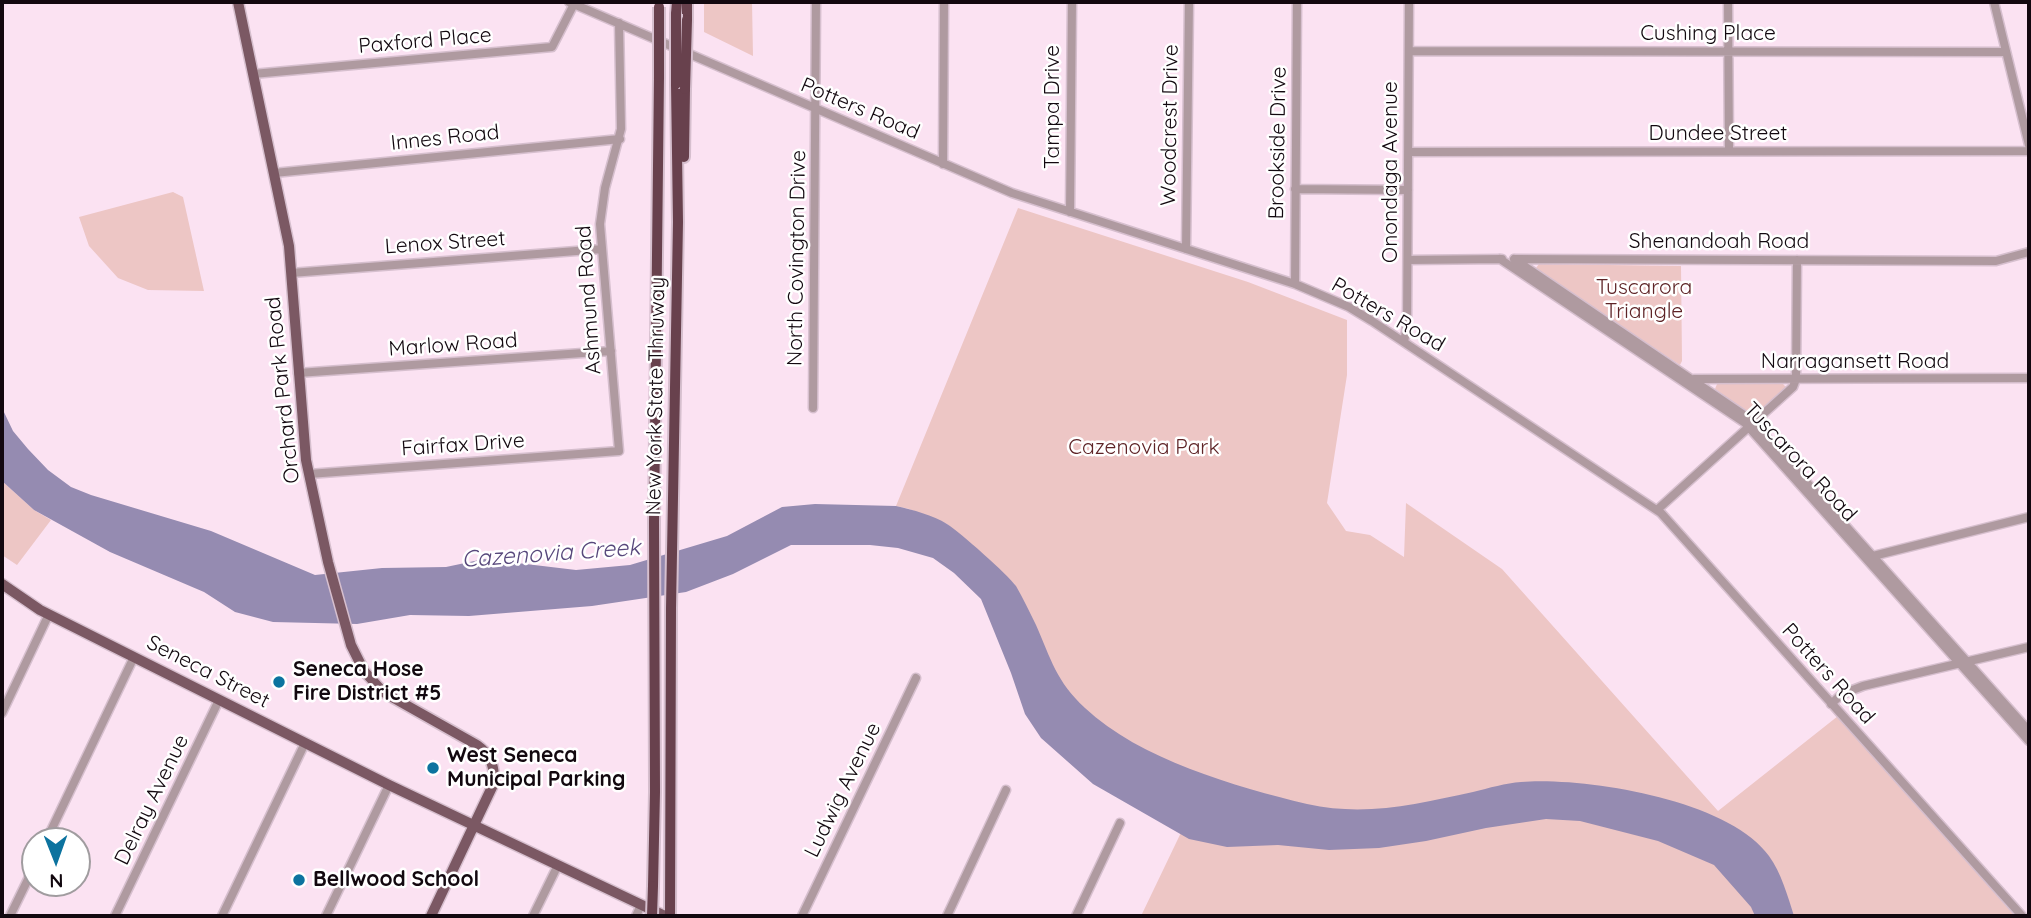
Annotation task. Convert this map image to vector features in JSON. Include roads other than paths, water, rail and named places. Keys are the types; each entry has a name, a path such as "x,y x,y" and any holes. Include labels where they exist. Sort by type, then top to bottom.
{"highway":[{"path":"677,2 682,17"},
{"path":"682,17 687,2"},
{"name":"New York State Thruway","path":"652,916 659,4"},
{"name":"New York State Thruway","path":"668,916 671,892 671,608 678,222 684,191 682,17"}],"main road":[{"name":"Orchard Park Road","path":"238,2 289,246 298,373 309,474 328,562 354,653 364,671 383,692 477,745 488,755 494,769 493,785 431,916"},
{"name":"Seneca Street","path":"2,584 49,614 305,743 668,916"}],"street":[{"name":"North Covington Drive","path":"813,408 816,2"},
{"path":"943,164 944,2"},
{"name":"Tampa Drive","path":"1070,212 1072,2"},
{"name":"Woodcrest Drive","path":"1186,249 1189,2"},
{"name":"Brookside Drive","path":"1295,284 1297,2"},
{"name":"Onondaga Avenue","path":"1404,342 1408,326 1409,2"},
{"path":"1728,2 1729,151"},
{"path":"1994,2 2029,145"},
{"name":"Paxford Place","path":"253,74 552,47 571,3"},
{"name":"Potters Road","path":"571,3 1012,193 1295,284 1349,307 1657,510 2022,916"},
{"name":"Ashmund Road","path":"619,23 622,121 620,139 601,207 619,451"},
{"name":"Cushing Place","path":"1409,51 2006,52"},
{"name":"Innes Road","path":"274,173 620,139"},
{"name":"Dundee Street","path":"1408,152 2029,151"},
{"path":"1295,189 1408,190"},
{"name":"Lenox Street","path":"291,273 602,249"},
{"name":"Shenandoah Road","path":"1408,260 1996,261 2029,252"},
{"name":"Tuscarora Road","path":"1500,259 1751,425"},
{"name":"Tuscarora Road","path":"1514,259 1743,413 1964,663 2029,731"},
{"path":"1657,510 1793,387 1796,379 1797,260"},
{"name":"Marlow Road","path":"298,373 611,351"},
{"name":"Narragansett Road","path":"1681,379 2029,378"},
{"name":"Fairfax Drive","path":"309,474 619,451"},
{"path":"1869,557 2029,517"},
{"path":"2,713 49,614"},
{"path":"1831,704 1842,694 1863,686 2029,647"},
{"path":"53,827 134,657"},
{"name":"Tuscarora Road","path":"1964,663 2029,741"},
{"name":"Ludwig Avenue","path":"802,916 916,678"},
{"name":"Delray Avenue","path":"116,916 219,700"},
{"path":"222,916 305,743"},
{"path":"326,916 390,785"},
{"path":"947,916 1006,790"},
{"path":"1076,916 1121,823"},
{"path":"533,916 558,865"},
{"path":"10,916 21,894"},
{"path":"636,916 641,905"}],"place":[{"name":"Seneca Hose Fire District #5","path":"279,682"},
{"name":"West Seneca Municipal Parking","path":"433,768"},
{"name":"Bellwood School","path":"299,880"}],"park label":[{"name":"Tuscarora Triangle","path":"1644,300"},
{"name":"Cazenovia Park","path":"1144,448"}],"water label":[{"name":"Cazenovia Creek","path":"551,554"}]}
